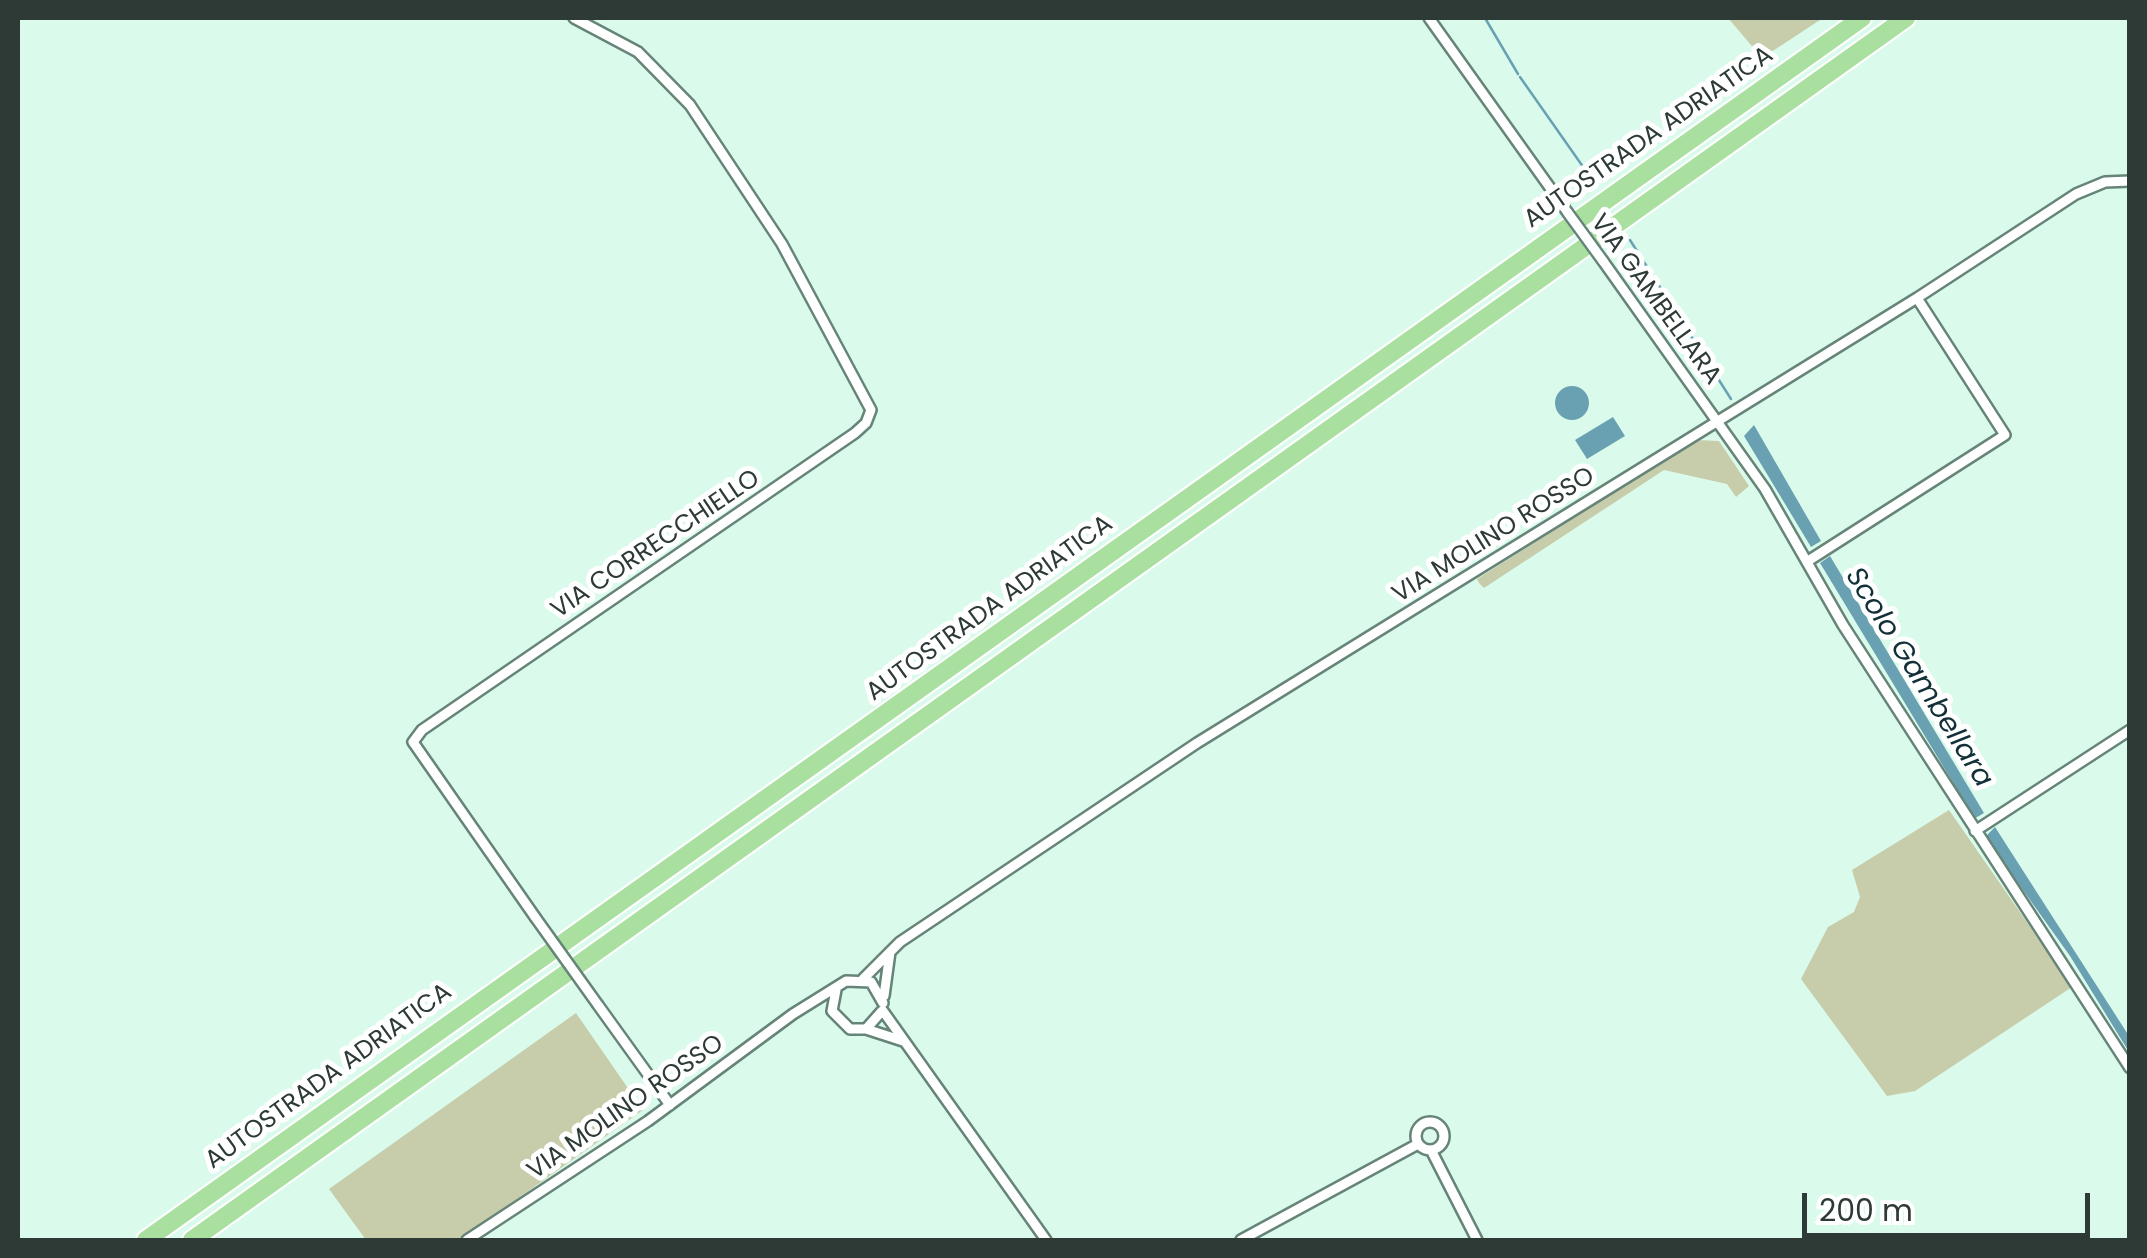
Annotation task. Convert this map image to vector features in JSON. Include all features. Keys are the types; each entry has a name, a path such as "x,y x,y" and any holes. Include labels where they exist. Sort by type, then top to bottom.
{"highway":[{"name":"AUTOSTRADA ADRIATICA","path":"146,1240 1862,18"},
{"name":"AUTOSTRADA ADRIATICA","path":"192,1240 1906,18"}],"street":[{"name":"VIA CORRECCHIELLO","path":"574,18 638,52 690,105 782,244 870,410 866,423 855,433 422,730 413,742 670,1106"},
{"name":"VIA GAMBELLARA","path":"1429,18 1717,420 2130,1068"},
{"name":"VIA MOLINO ROSSO","path":"863,979 891,950 1197,743 1917,298 2076,194 2105,182 2130,182"},
{"path":"1808,561 2005,434 1917,298"},
{"path":"1975,830 2130,730"},
{"path":"866,1029 883,1007 891,950"},
{"path":"836,1019 832,1002 838,986 863,979 878,988 883,1007 904,1041 1046,1240"},
{"name":"VIA MOLINO ROSSO","path":"467,1240 670,1106 838,986"},
{"path":"808,1008 850,1029 866,1029 904,1041"},
{"path":"1418,1144 1418,1127 1435,1122 1443,1131 1444,1140 1430,1150"},
{"path":"1418,1144 1430,1150 1477,1240"},
{"path":"1241,1240 1418,1144"}],"green space":[{"path":"1728,18 1823,18 1762,58"},
{"path":"1697,440 1719,441 1749,486 1736,497 1727,484 1664,470 1484,588 1479,583 1477,579"},
{"path":"1949,810 2072,987 1915,1091 1887,1096 1801,979 1828,927 1854,912 1860,897 1852,870"},
{"path":"576,1013 643,1110 459,1240 366,1240 329,1189"}],"water":[{"path":"1572,386 1584,391 1589,403 1584,415 1572,420 1560,415 1555,403 1560,391"},
{"path":"1613,417 1625,436 1587,459 1575,440"},
{"path":"1754,425 1821,541 1811,547 1744,436"},
{"path":"1830,556 1984,813 1979,816 1975,818 1969,809 1820,563"},
{"path":"1995,827 2129,1036 2129,1052 2070,956 1985,837"}],"waterway":[{"name":"Scolo Gambellara","path":"1485,18 1518,74"},
{"name":"Scolo Gambellara","path":"1520,77 1593,181"},
{"name":"Scolo Gambellara","path":"1630,240 1731,399"}]}
